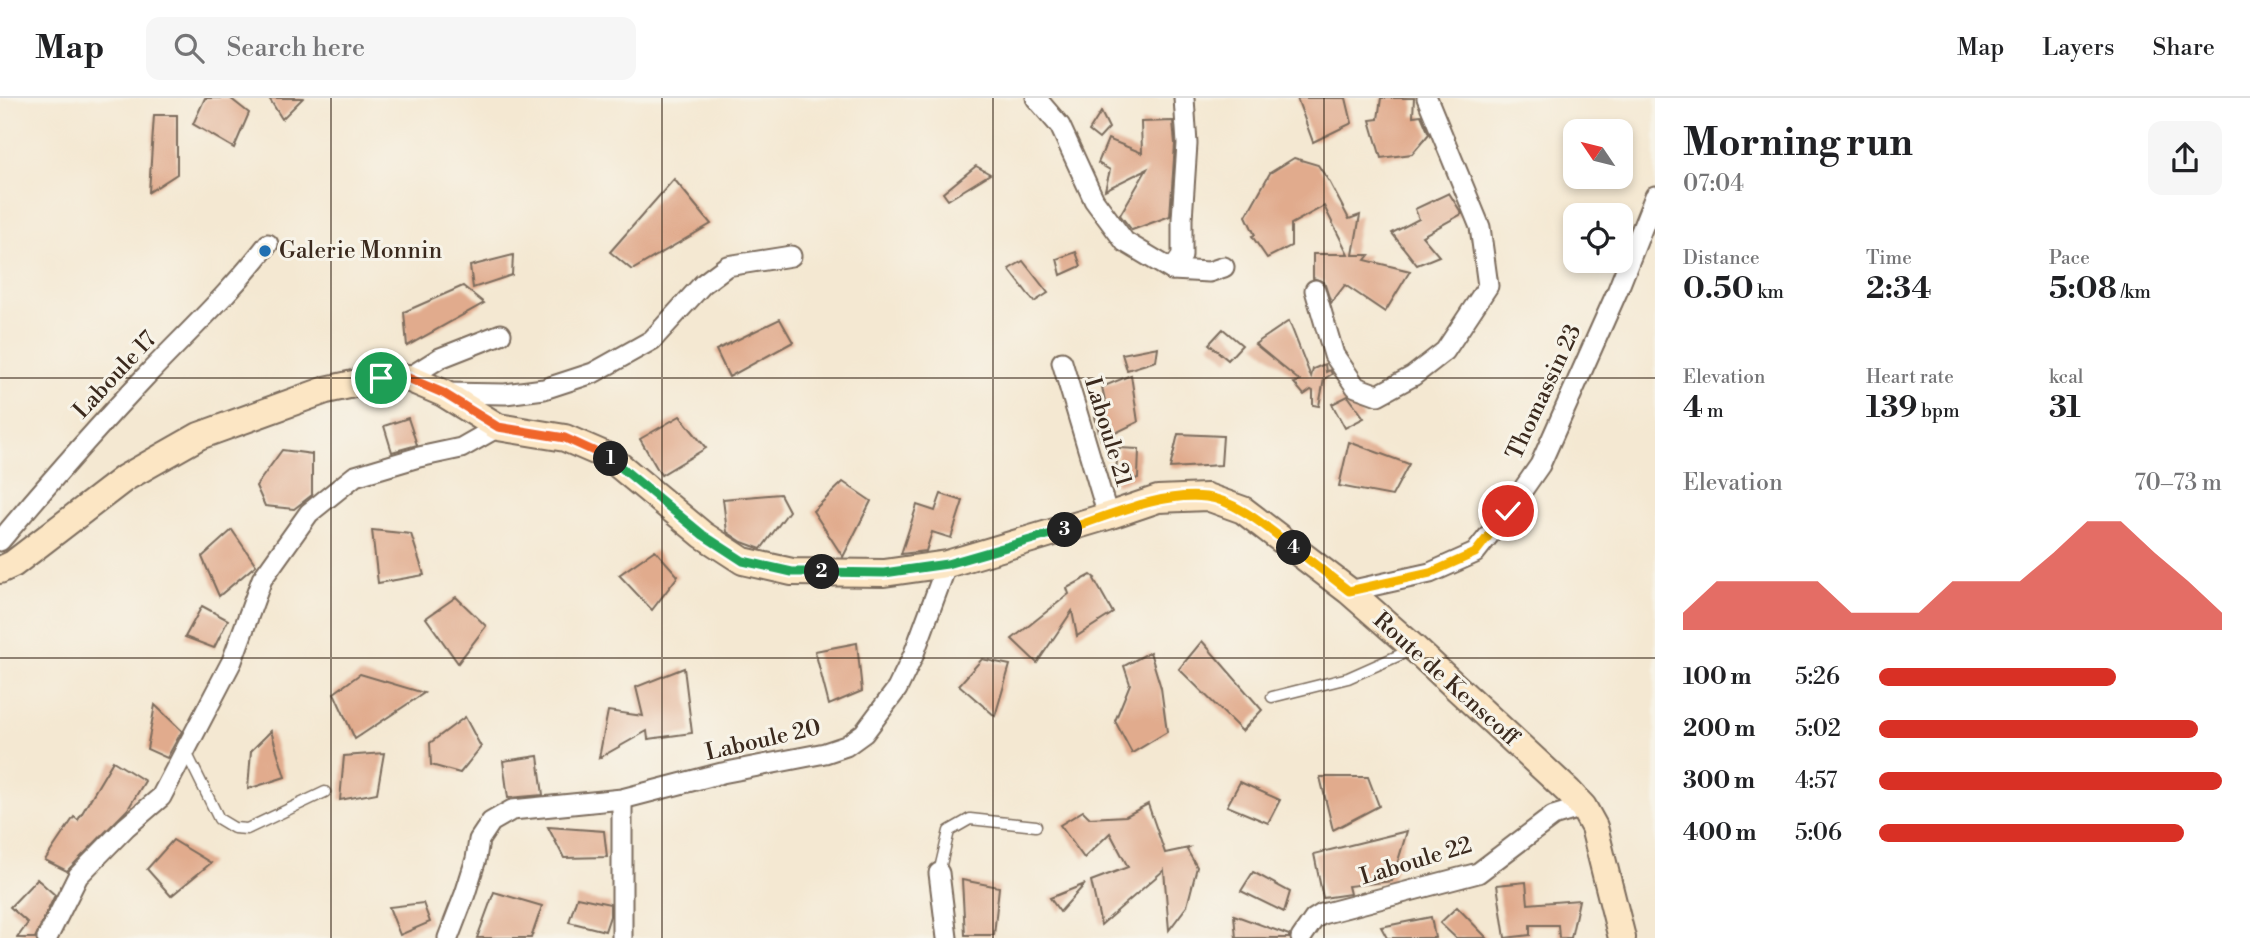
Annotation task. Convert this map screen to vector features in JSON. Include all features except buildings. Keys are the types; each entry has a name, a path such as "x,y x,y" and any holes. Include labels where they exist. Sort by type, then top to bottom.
{"main road":[{"name":"Route de Kenscoff","path":"0,570 13,564 125,478 199,436 326,390 381,378 408,378 443,393 498,427 565,438 609,457 703,535 743,561 792,572 884,573 947,564 1158,499 1207,497 1243,510 1349,591 1568,791 1583,807 1594,827 1622,938"}],"street":[{"path":"1036,98 1060,126 1094,200 1125,242 1172,270 1209,272 1224,267"},
{"path":"1172,270 1182,256 1187,144 1184,98"},
{"path":"1315,290 1334,355 1356,387 1378,395 1413,376 1445,351 1488,286 1480,227 1427,98"},
{"name":"Thomassin 23","path":"1349,591 1430,573 1475,553 1508,511 1540,465 1617,292 1655,196"},
{"name":"Laboule 17","path":"0,541 51,480 144,377 243,276 268,244"},
{"path":"443,393 505,394 544,389 593,373 652,340 703,284 727,266 791,256"},
{"path":"408,378 440,358 501,334"},
{"name":"Laboule 21","path":"1062,362 1108,516"},
{"path":"47,938 78,876 126,827 161,797 232,661 262,579 309,513 355,476 461,448 498,427"},
{"name":"Laboule 20","path":"448,938 465,894 479,840 491,822 512,810 622,799 722,773 825,753 846,746 864,733 897,689 913,656 947,564"},
{"path":"622,799 622,938"},
{"name":"Laboule 22","path":"1301,938 1314,919 1322,914 1478,873 1553,816 1583,807"},
{"path":"939,873 947,938"}],"lane":[{"path":"1272,697 1348,678 1414,648"},
{"path":"185,751 219,818 234,828 247,829 325,792"},
{"path":"939,873 949,831 970,819 1036,826"}],"place":[{"name":"Galerie Monnin","path":"265,251"}],"route":[{"path":"381,378 408,378 443,393 498,427 565,438 609,457 703,535 743,561 792,572 884,573 947,564 1158,499 1207,497 1243,510 1349,591 1430,573 1475,553 1508,511"}]}
